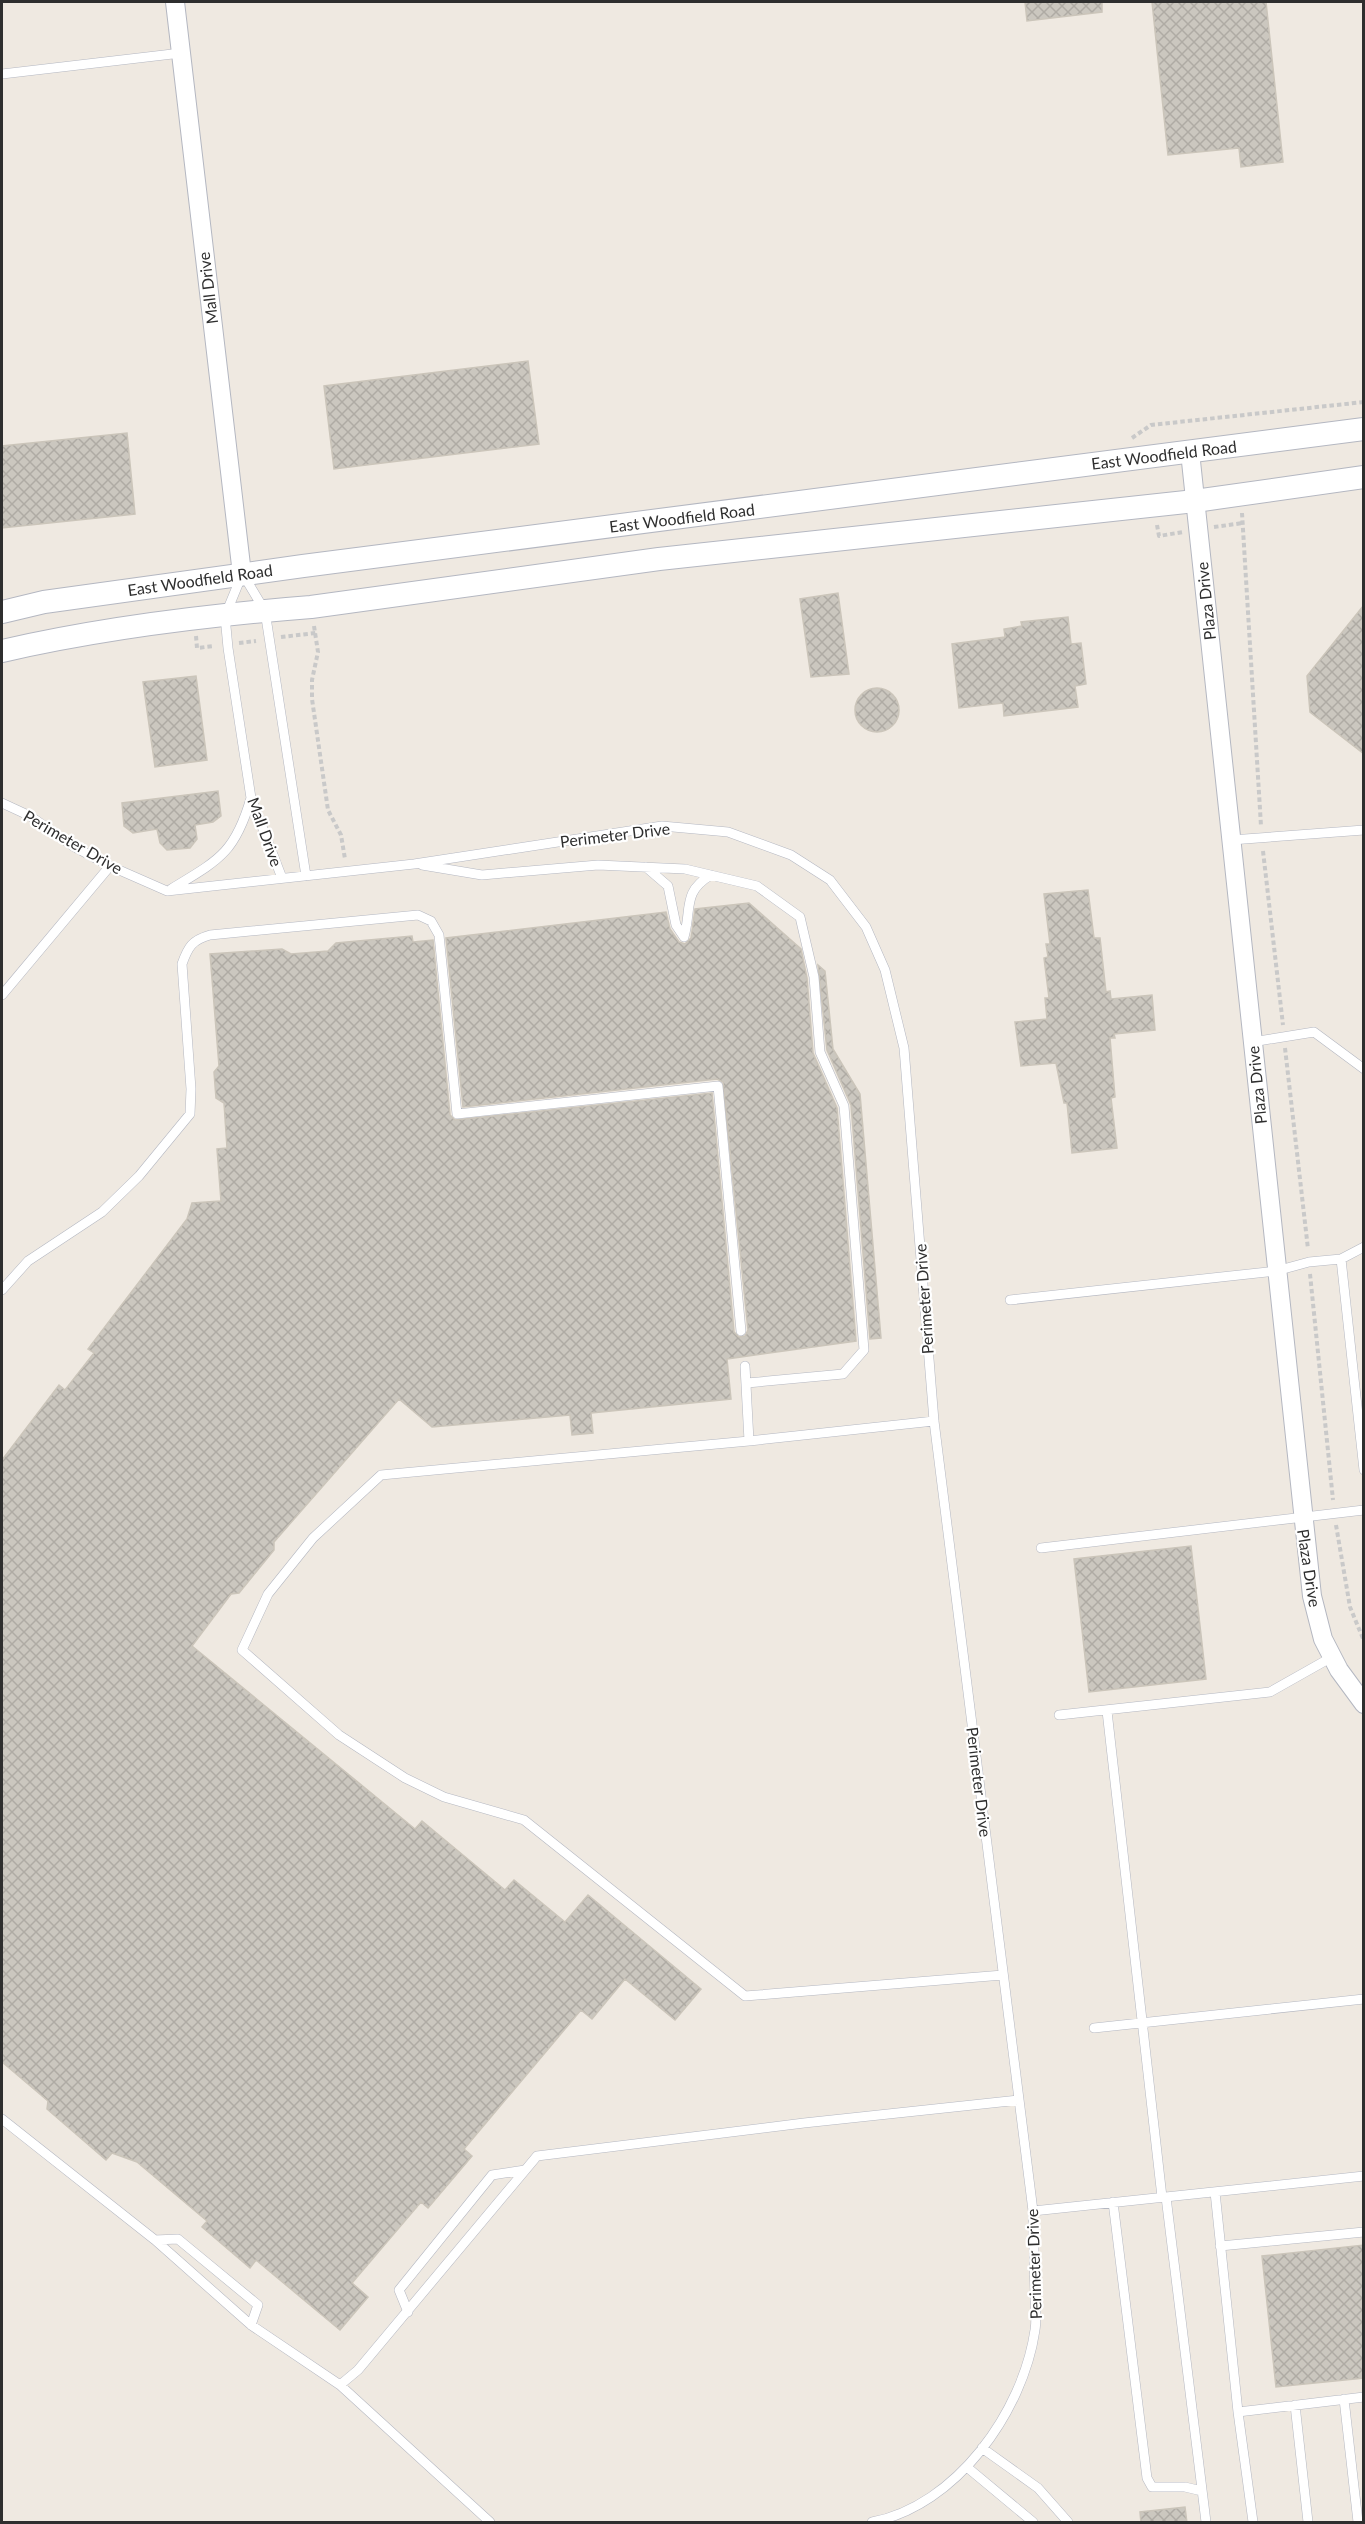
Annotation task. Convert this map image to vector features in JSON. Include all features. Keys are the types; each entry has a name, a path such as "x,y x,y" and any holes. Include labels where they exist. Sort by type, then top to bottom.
{"street":[{"name":"Mall Drive","path":"175,2 242,574"},
{"name":"East Woodfield Road","path":"2,612 44,602 242,574 1364,429"},
{"name":"Plaza Drive","path":"1190,452 1312,1596 1323,1639 1332,1657 1364,1704"},
{"path":"2,651 108,631 265,610 311,607 659,559 1196,501 1364,477"}],"lane":[{"path":"2,74 181,53"},
{"name":"Mall Drive","path":"242,574 265,610 306,876"},
{"name":"Mall Drive","path":"242,574 225,616 251,798 282,878"},
{"path":"167,891 208,867 232,845 243,825 251,798"},
{"name":"Perimeter Drive","path":"2,803 30,816 74,846 110,866 167,891 414,864 662,826 728,832 792,855 830,880 866,927 885,970 904,1048 934,1421 1033,2211 1036,2329 1025,2372 1007,2409 968,2468 935,2495 902,2513 872,2523"},
{"path":"1231,840 1364,830"},
{"path":"414,864 483,875 598,865 686,869 757,886 800,917 814,977 820,1052 844,1106 864,1350 843,1374 747,1383"},
{"path":"2,995 110,866"},
{"path":"646,867 668,886 676,925 684,937 688,923 689,896 699,882 711,875"},
{"path":"2,1290 28,1261 102,1212 139,1176 190,1114 191,1089 182,964 187,949 196,939 210,935 418,915 431,921 439,935 457,1114 718,1086 741,1331"},
{"path":"1252,1042 1314,1032 1364,1070"},
{"path":"1010,1300 1276,1271 1309,1262 1341,1258 1364,1247"},
{"path":"1341,1258 1364,1470"},
{"path":"745,1366 749,1441"},
{"path":"934,1421 749,1441 381,1475 313,1538 268,1594 242,1650 339,1735 405,1778 444,1797 525,1820 745,1996 1004,1975"},
{"path":"1041,1548 1364,1510"},
{"path":"1059,1715 1270,1692 1332,1657"},
{"path":"1107,1711 1164,2197 1206,2523"},
{"path":"1094,2028 1364,1999"},
{"path":"340,2385 358,2370 408,2312 437,2273 537,2156 804,2123 1019,2100"},
{"path":"2,2119 155,2240 251,2325 340,2385 490,2523"},
{"path":"408,2312 399,2290 492,2175 525,2170"},
{"path":"1033,2211 1364,2176"},
{"path":"1215,2192 1238,2412 1253,2523"},
{"path":"1113,2202 1147,2478 1152,2487 1185,2487 1202,2491"},
{"path":"1220,2246 1364,2232"},
{"path":"155,2240 178,2239 258,2305 251,2325"},
{"path":"1238,2412 1364,2397"},
{"path":"1344,2399 1358,2523"},
{"path":"1295,2405 1308,2523"},
{"path":"982,2448 1038,2488 1068,2523"},
{"path":"968,2468 1033,2523"}],"path":[{"path":"1132,438 1150,426 1364,402"},
{"path":"1239,415 1240,446"},
{"path":"1242,495 1243,523"},
{"path":"316,633 318,652 312,680 312,699 328,810 341,835 342,843"},
{"path":"1337,1539 1350,1607 1364,1641"}],"building":[{"path":"1025,2 1102,2 1102,12 1027,21"},
{"path":"1152,2 1266,2 1283,162 1241,167 1239,148 1168,155"},
{"path":"528,361 539,444 334,469 324,386"},
{"path":"127,433 135,514 2,528 2,446"},
{"path":"838,593 849,674 811,677 800,599"},
{"path":"1364,605 1364,754 1310,712 1307,676"},
{"path":"1068,617 1071,644 1081,643 1086,684 1075,686 1078,707 1004,716 1003,703 959,708 952,644 1005,637 1004,629 1022,626 1021,622"},
{"path":"196,676 207,760 155,767 143,682"},
{"path":"877,688 886,689 893,694 898,701 898,719 893,726 886,731 877,732 868,731 861,726 856,719 855,710 856,701 861,694 868,689"},
{"path":"218,791 221,816 213,822 195,825 197,839 190,848 167,850 160,843 157,829 133,833 124,826 122,803"},
{"path":"1088,890 1094,938 1100,938 1106,992 1110,991 1111,999 1152,995 1155,1030 1114,1034 1115,1038 1110,1038 1115,1097 1111,1098 1117,1148 1072,1153 1067,1103 1064,1103 1056,1063 1021,1066 1015,1022 1047,1019 1045,998 1049,998 1044,958 1048,957 1046,944 1050,944 1044,894"},
{"path":"749,903 801,949 807,978 813,1053 837,1108 856,1341 727,1359 731,1399 591,1413 593,1433 572,1435 570,1415 432,1427 399,1399 274,1542 274,1550 239,1593 231,1594 192,1646 415,1829 422,1821 505,1890 514,1880 565,1922 588,1895 701,1989 675,2020 625,1979 592,2019 581,2010 464,2149 472,2156 428,2208 421,2202 352,2283 368,2297 340,2330 256,2260 250,2268 202,2227 207,2221 137,2162 112,2153 106,2160 47,2109 48,2101 2,2062 2,1460 59,1385 65,1390 94,1353 88,1349 187,1219 192,1203 221,1201 217,1149 227,1148 224,1103 216,1098 214,1072 219,1066 210,954 282,949 291,954 328,951 336,943 412,936 413,942 433,940 450,1115 455,1120 712,1093 734,1332 739,1337 745,1336 748,1330 723,1082 717,1079 463,1107 446,938 666,912 670,929 679,942 685,944 691,938 695,909"},
{"path":"818,965 825,971 833,1049 860,1094 881,1338 870,1339 851,1105 827,1050"},
{"path":"1191,1546 1206,1679 1089,1692 1074,1559"},
{"path":"1364,2245 1364,2378 1276,2387 1262,2256"},
{"path":"1185,2507 1187,2523 1141,2523 1140,2512"}]}
